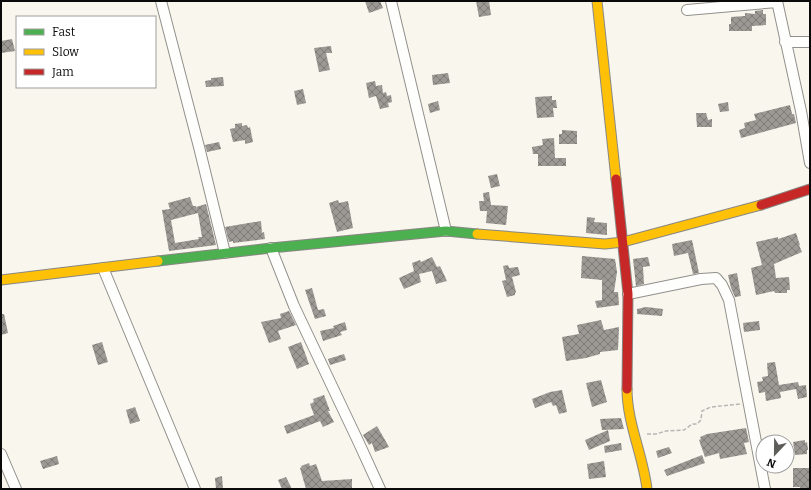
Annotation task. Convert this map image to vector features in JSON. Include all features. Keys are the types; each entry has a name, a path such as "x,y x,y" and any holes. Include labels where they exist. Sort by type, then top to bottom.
{"street":[{"path":"161,1 225,254"},
{"path":"391,1 446,231"},
{"path":"597,1 628,294 627,394 647,489"},
{"path":"687,10 777,1 801,111 810,163"},
{"path":"785,42 810,42"},
{"path":"1,280 271,248 446,231 605,244 622,242 752,207 810,189"},
{"path":"271,248 294,306 380,489"},
{"path":"103,268 195,489"},
{"path":"628,294 701,279 716,278 722,285 728,300 765,489"},
{"path":"1,454 16,489"}],"path":[{"path":"634,432 643,431 648,434 656,434 666,431 684,430 692,424 697,424 701,420 702,411 711,406 738,404 748,406"}],"building":[{"path":"365,1 380,1 383,8 369,13"},
{"path":"476,1 489,1 491,15 479,17"},
{"path":"763,10 763,14 766,14 766,25 752,26 752,31 729,31 731,17 745,16 745,13 755,14 755,11"},
{"path":"12,39 15,51 1,53 1,41"},
{"path":"331,46 332,53 326,53 330,70 319,72 314,48"},
{"path":"448,73 450,83 433,85 432,75"},
{"path":"223,77 224,86 206,87 205,81 211,80 211,78"},
{"path":"375,81 376,86 382,85 383,93 386,92 387,96 391,95 392,102 388,103 389,107 380,109 376,96 369,98 366,83"},
{"path":"303,89 306,103 297,105 294,91"},
{"path":"552,96 552,100 556,100 557,108 553,108 554,117 537,118 535,97"},
{"path":"438,101 440,110 430,113 428,104"},
{"path":"728,102 729,111 720,112 718,104"},
{"path":"790,105 796,123 741,138 739,130 745,128 744,123 756,120 754,114"},
{"path":"696,113 706,113 708,120 712,119 712,127 697,127"},
{"path":"242,123 242,126 247,125 248,128 250,127 253,142 245,144 245,140 233,142 230,129 235,128 235,124"},
{"path":"562,130 577,131 577,144 559,144 559,134 562,134"},
{"path":"554,138 555,158 566,158 566,166 538,166 538,154 533,154 532,147 543,145 542,139"},
{"path":"219,142 221,149 207,152 205,145"},
{"path":"497,174 500,186 491,188 488,176"},
{"path":"489,192 491,205 508,206 506,225 486,223 487,211 480,211 479,201 484,201 483,193"},
{"path":"190,197 193,206 196,207 206,204 216,245 169,251 162,210 170,209 168,203","holes":["198,213 202,237 198,237 199,239 175,243 171,220"]},
{"path":"338,200 339,203 348,201 353,228 337,232 329,203"},
{"path":"587,217 595,218 594,222 607,223 607,235 586,233"},
{"path":"261,221 262,233 264,232 265,239 233,243 233,241 229,242 225,227"},
{"path":"796,233 802,252 774,264 776,278 789,277 790,290 787,290 787,293 775,293 774,291 756,295 751,268 762,265 756,242 778,237 778,239"},
{"path":"692,240 699,273 693,274 688,253 674,256 672,244"},
{"path":"582,256 615,259 617,272 614,292 618,292 619,305 597,308 595,301 602,300 602,280 581,278"},
{"path":"432,257 437,267 440,266 447,281 436,284 432,271 419,274 421,282 404,289 399,278 414,271 412,263 420,260 421,262"},
{"path":"648,257 650,266 643,267 644,284 636,286 633,259"},
{"path":"508,265 509,268 518,267 520,275 512,277 516,292 515,295 507,297 502,281 506,280 503,266"},
{"path":"737,273 741,296 735,297 728,275"},
{"path":"312,288 318,310 324,309 326,316 315,319 305,290"},
{"path":"646,307 663,309 662,316 637,314 637,309"},
{"path":"289,311 296,325 278,331 281,339 269,343 261,322 281,318 280,314"},
{"path":"1,314 4,314 8,333 1,335"},
{"path":"601,320 604,330 619,327 618,350 600,352 600,354 586,358 566,361 562,337 579,334 577,325"},
{"path":"759,321 760,330 744,332 743,323"},
{"path":"345,322 347,330 340,332 342,335 323,341 320,331 334,328 333,326"},
{"path":"102,342 108,362 98,365 92,345"},
{"path":"301,342 309,364 297,369 288,347"},
{"path":"344,354 346,360 330,365 328,359"},
{"path":"775,362 779,385 798,382 799,386 806,385 807,397 798,399 796,389 780,392 781,398 766,401 765,392 759,393 757,382 763,381 762,377 768,376 767,363"},
{"path":"601,380 607,402 592,407 586,383"},
{"path":"562,390 567,412 559,414 556,405 553,406 551,402 535,408 532,399 550,392"},
{"path":"324,395 330,411 328,411 334,422 323,427 320,421 287,434 284,426 314,415 310,404 314,402 313,399"},
{"path":"135,407 140,421 130,424 126,410"},
{"path":"621,418 624,429 602,430 600,419"},
{"path":"377,426 389,447 375,452 372,443 369,445 363,435"},
{"path":"746,428 749,442 744,443 747,454 720,459 719,453 705,457 699,440 701,439 700,437 707,434"},
{"path":"608,430 610,441 589,450 585,440"},
{"path":"805,440 805,443 807,442 807,454 795,455 795,442"},
{"path":"621,443 622,450 605,453 604,446"},
{"path":"669,447 672,453 658,458 656,451"},
{"path":"702,455 705,463 667,476 664,470"},
{"path":"57,456 59,464 43,469 40,461"},
{"path":"604,461 606,477 589,479 587,464"},
{"path":"309,463 310,466 316,464 322,481 352,479 352,489 306,489 300,468 302,467 301,466"},
{"path":"795,468 810,468 810,489 793,487 793,474 795,474"},
{"path":"222,476 223,489 216,489 215,478"},
{"path":"286,477 292,489 282,489 278,480"}],"traffic: fast":[{"path":"158,261 271,248 446,231 477,234"}],"traffic: slow":[{"path":"597,1 616,179"},
{"path":"477,234 605,244 623,242 761,205"},
{"path":"1,280 158,261"},
{"path":"627,389 632,427 647,489"}],"traffic: jam":[{"path":"616,179 628,294 627,389"},
{"path":"761,205 810,189"}]}
